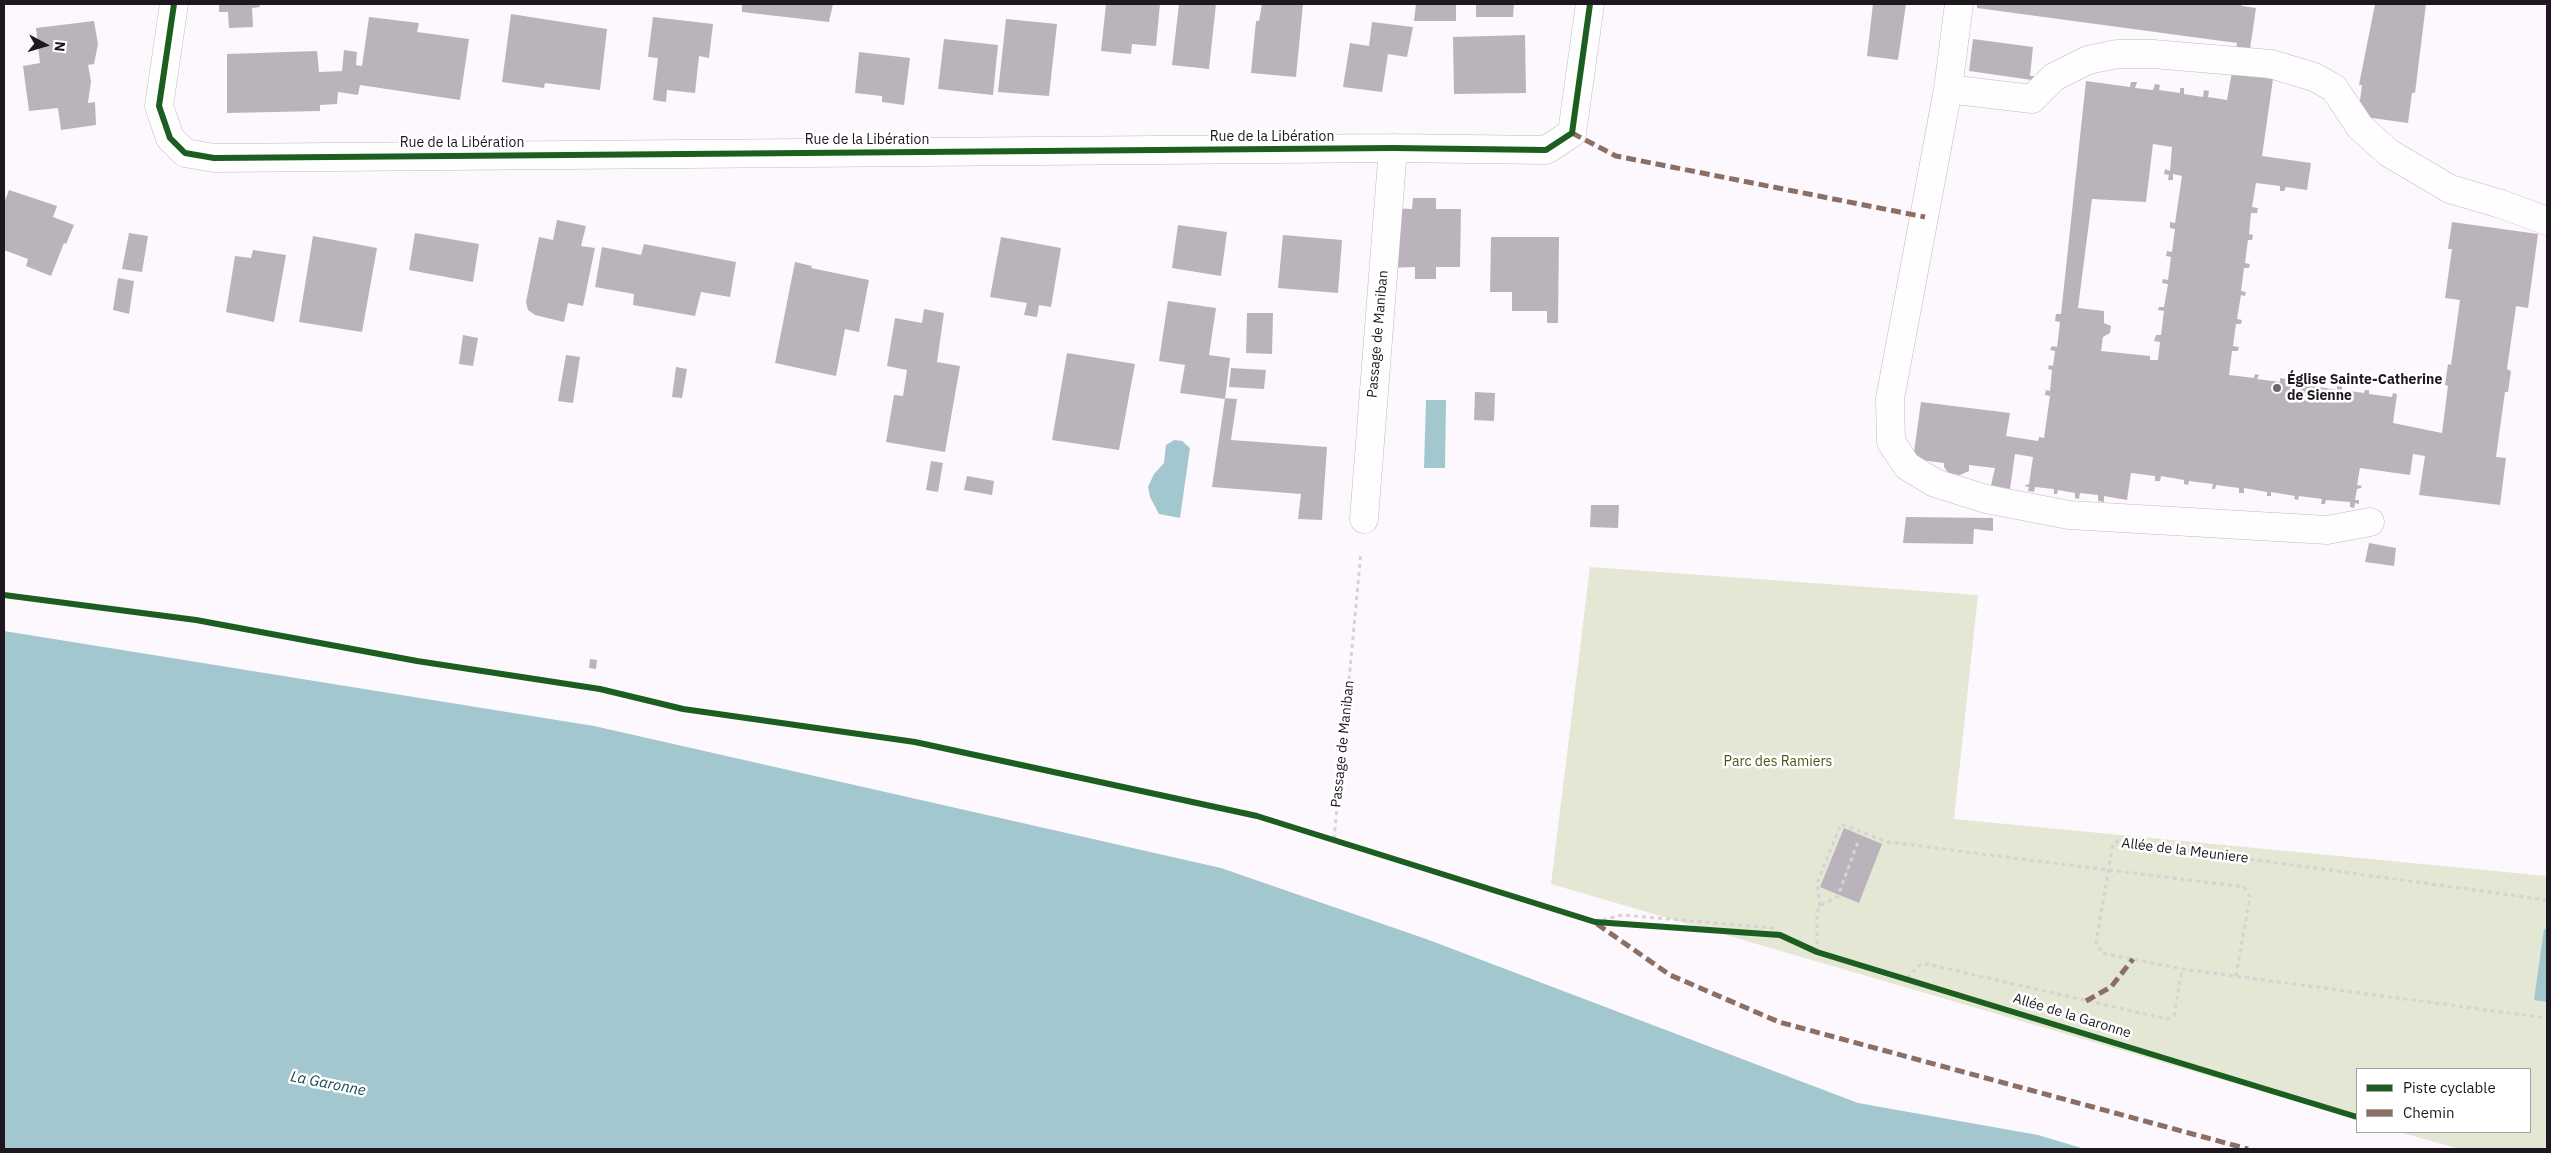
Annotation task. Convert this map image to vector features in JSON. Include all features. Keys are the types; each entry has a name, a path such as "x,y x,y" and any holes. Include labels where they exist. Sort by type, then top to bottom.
{"street":[{"name":"Rue de la Libération","path":"174,4 159,106 170,138 185,153 214,158 1393,148 1546,150 1572,133 1590,4"},
{"path":"1959,4 1948,89 1890,399 1891,442 1907,466 1935,483 1986,499 2069,515 2327,530 2370,522"},
{"path":"1948,89 2032,99 2054,77 2088,60 2117,54 2153,54 2271,64 2314,76 2334,88 2360,127 2389,153 2450,189 2501,204 2547,221"},
{"name":"Passage de Maniban","path":"1364,519 1393,148"}],"path":[{"path":"1817,952 1817,912 1820,906 1817,883 1842,824 1888,842 2244,887 2250,896 2236,976"},
{"path":"1820,906 1838,896 1859,839"},
{"path":"1595,922 1622,915 1774,928 1780,935"},
{"path":"1595,922 1614,924"},
{"path":"1720,931 1780,935 1788,939"},
{"path":"1810,949 1826,954"},
{"path":"1907,978 1922,964 2167,1019 2174,1016 2182,970"},
{"path":"1898,975 1916,981"}],"green space":[{"name":"Parc des Ramiers","path":"1590,567 1978,595 1954,819 2547,876 2547,1149 2459,1149 2403,1133 2531,1133 2531,1068 2356,1068 2356,1119 1551,884"}],"water":[{"path":"1426,400 1446,400 1445,468 1424,468"},
{"path":"1174,440 1182,441 1190,448 1180,518 1159,514 1150,497 1148,487 1154,474 1164,463 1166,445"},
{"name":"La Garonne","path":"4,631 594,726 1221,868 1429,940 1858,1103 2038,1135 2085,1149 4,1149"},
{"path":"2544,929 2547,930 2547,1002 2534,1000"}],"building":[{"path":"219,4 259,4 260,7 252,8 253,27 229,28 228,12 219,12"},
{"path":"742,4 833,4 829,22 742,12"},
{"path":"1106,4 1160,4 1156,46 1132,44 1131,54 1101,51"},
{"path":"1179,4 1216,4 1209,69 1172,65"},
{"path":"1262,4 1303,4 1296,77 1251,73 1256,21 1259,21"},
{"path":"1416,4 1456,4 1456,21 1414,21"},
{"path":"1476,4 1514,4 1513,17 1476,17"},
{"path":"1873,4 1906,4 1898,60 1867,56"},
{"path":"1977,4 2242,4 2241,12 2242,6 2256,8 2246,76 2273,79 2262,156 2311,163 2307,190 2286,187 2284,191 2280,191 2280,186 2256,183 2252,207 2258,208 2257,213 2251,213 2249,234 2253,235 2252,240 2248,240 2245,263 2250,264 2249,268 2244,268 2241,291 2246,292 2245,296 2241,295 2237,319 2242,320 2241,324 2236,324 2233,346 2239,347 2238,351 2232,351 2229,375 2254,378 2255,374 2259,375 2257,379 2280,382 2280,378 2286,379 2285,383 2308,386 2308,381 2314,383 2313,386 2337,390 2337,386 2342,386 2342,390 2364,393 2365,390 2369,390 2369,394 2392,397 2393,393 2397,394 2393,423 2442,433 2448,386 2445,385 2448,364 2451,365 2460,300 2445,298 2452,249 2448,249 2452,222 2538,234 2528,308 2516,306 2507,369 2511,371 2508,392 2505,392 2496,457 2506,458 2500,505 2419,495 2425,456 2413,454 2410,475 2360,468 2357,485 2362,486 2357,489 2355,500 2359,500 2359,504 2355,503 2354,508 2350,507 2350,502 2326,500 2325,504 2321,504 2322,499 2299,496 2298,500 2294,499 2295,496 2271,492 2271,496 2267,496 2267,492 2244,488 2244,493 2239,493 2239,488 2216,485 2215,489 2212,489 2213,484 2189,481 2188,485 2184,484 2184,480 2161,476 2160,481 2155,481 2155,476 2131,473 2127,500 2104,496 2104,502 2098,501 2098,495 2080,493 2079,499 2075,498 2075,493 2058,490 2057,494 2054,494 2054,489 2035,487 2034,492 2028,491 2029,487 2024,486 2029,484 2033,457 2015,454 2010,489 1991,485 1995,468 1969,465 1969,471 1960,475 1949,474 1944,467 1944,463 1913,459 1921,402 2010,413 2006,436 2038,441 2039,437 2044,438 2050,396 2045,395 2046,390 2050,391 2052,370 2048,369 2049,365 2053,366 2055,351 2050,350 2052,346 2057,347 2060,322 2055,321 2056,314 2061,314 2086,81 2130,87 2131,82 2137,82 2135,88 2153,90 2155,84 2160,85 2159,90 2180,93 2180,88 2184,88 2184,94 2203,97 2204,90 2209,91 2208,97 2227,100 2237,43 1977,8","holes":["2153,144 2172,147 2170,171 2165,169 2164,174 2169,175 2168,180 2173,180 2173,174 2182,176 2175,223 2170,222 2170,228 2175,229 2172,252 2167,251 2166,256 2171,257 2168,280 2163,279 2162,283 2168,284 2164,307 2159,307 2158,310 2164,311 2161,335 2156,335 2154,341 2160,342 2158,360 2150,360 2150,356 2101,351 2103,337 2110,333 2111,326 2104,323 2104,311 2078,308 2092,199 2146,202"]},
{"path":"2375,4 2426,4 2415,93 2412,93 2408,123 2358,116 2362,85 2359,85"},
{"path":"511,14 607,29 600,90 545,83 544,88 502,82"},
{"path":"369,17 419,23 417,32 469,39 460,100 360,85 358,95 338,92 337,104 320,105 320,111 227,113 227,54 317,51 319,72 342,71 344,50 357,52 356,65 362,66"},
{"path":"653,17 713,24 709,58 699,56 695,93 667,90 666,102 653,100 658,58 648,57"},
{"path":"1006,19 1057,24 1049,96 998,92"},
{"path":"94,21 98,44 94,64 88,65 91,81 88,103 95,102 96,125 61,130 58,108 29,111 23,66 40,63 36,28"},
{"path":"1372,22 1413,27 1407,57 1388,54 1382,92 1343,87 1350,43 1369,46"},
{"path":"1525,35 1526,93 1454,94 1453,37"},
{"path":"944,39 998,45 993,95 938,89"},
{"path":"1973,39 2033,47 2030,76 2034,76 2032,80 1969,71"},
{"path":"859,52 910,58 904,105 882,102 882,96 855,93"},
{"path":"9,190 57,206 53,217 74,225 66,244 64,243 51,276 26,266 28,259 4,250 4,203"},
{"path":"1413,198 1436,198 1436,209 1461,209 1460,267 1436,267 1436,279 1415,279 1415,267 1386,268 1390,208 1412,209"},
{"path":"557,220 586,226 581,246 595,248 583,306 568,303 564,322 535,315 528,310 526,302 539,237 553,240"},
{"path":"1178,225 1227,232 1221,276 1172,268"},
{"path":"129,233 148,236 142,272 122,269"},
{"path":"415,233 479,244 473,282 409,270"},
{"path":"1283,235 1342,240 1338,293 1278,288"},
{"path":"313,236 377,248 362,332 299,322"},
{"path":"1001,237 1061,248 1051,307 1039,305 1037,317 1024,315 1027,303 990,297"},
{"path":"1491,237 1559,237 1558,323 1547,323 1547,311 1512,311 1512,292 1490,292"},
{"path":"644,244 736,262 730,297 701,292 695,316 633,305 634,294 595,287 602,247 641,255"},
{"path":"253,250 286,255 274,322 226,312 235,256 251,258"},
{"path":"795,262 812,266 811,268 869,280 859,332 845,329 836,376 775,363"},
{"path":"118,278 134,281 129,314 113,310"},
{"path":"1168,301 1216,308 1209,355 1230,358 1225,399 1180,393 1185,365 1159,361"},
{"path":"924,309 944,313 937,362 960,366 945,452 886,442 894,395 903,396 907,370 887,366 895,318 922,323"},
{"path":"1247,313 1273,313 1272,354 1246,353"},
{"path":"463,335 478,338 473,366 459,364"},
{"path":"1067,353 1135,364 1119,450 1052,440"},
{"path":"566,355 580,357 573,403 558,401"},
{"path":"676,367 687,369 682,398 672,397"},
{"path":"1231,368 1266,370 1264,389 1229,387"},
{"path":"1475,392 1495,393 1494,421 1474,420"},
{"path":"1225,398 1237,399 1231,440 1327,447 1322,520 1298,519 1301,494 1212,487"},
{"path":"931,461 943,463 938,492 926,490"},
{"path":"967,476 994,481 992,495 964,490"},
{"path":"1591,505 1619,505 1618,528 1590,527"},
{"path":"1906,517 1993,518 1993,531 1974,529 1973,544 1903,543"},
{"path":"2369,543 2396,548 2394,566 2365,562"},
{"path":"590,659 597,660 596,669 589,668"},
{"path":"1844,828 1882,844 1859,903 1820,887"}],"marked path":[{"path":"1572,133 1616,156 1925,217"},
{"path":"1597,924 1670,975 1779,1022 2248,1149"},
{"path":"2086,1001 2111,987 2133,959"}],"cycle path":[{"path":"174,4 159,106 170,138 185,153 214,158 1393,148 1546,150 1572,133 1590,4"},
{"name":"Allée de la Garonne","path":"4,595 196,620 417,661 600,689 683,709 915,742 1257,816 1595,922 1780,935 1817,952 2356,1117"}],"place":[{"name":"Église Sainte-Catherine de Sienne","path":"2277,388"}]}
